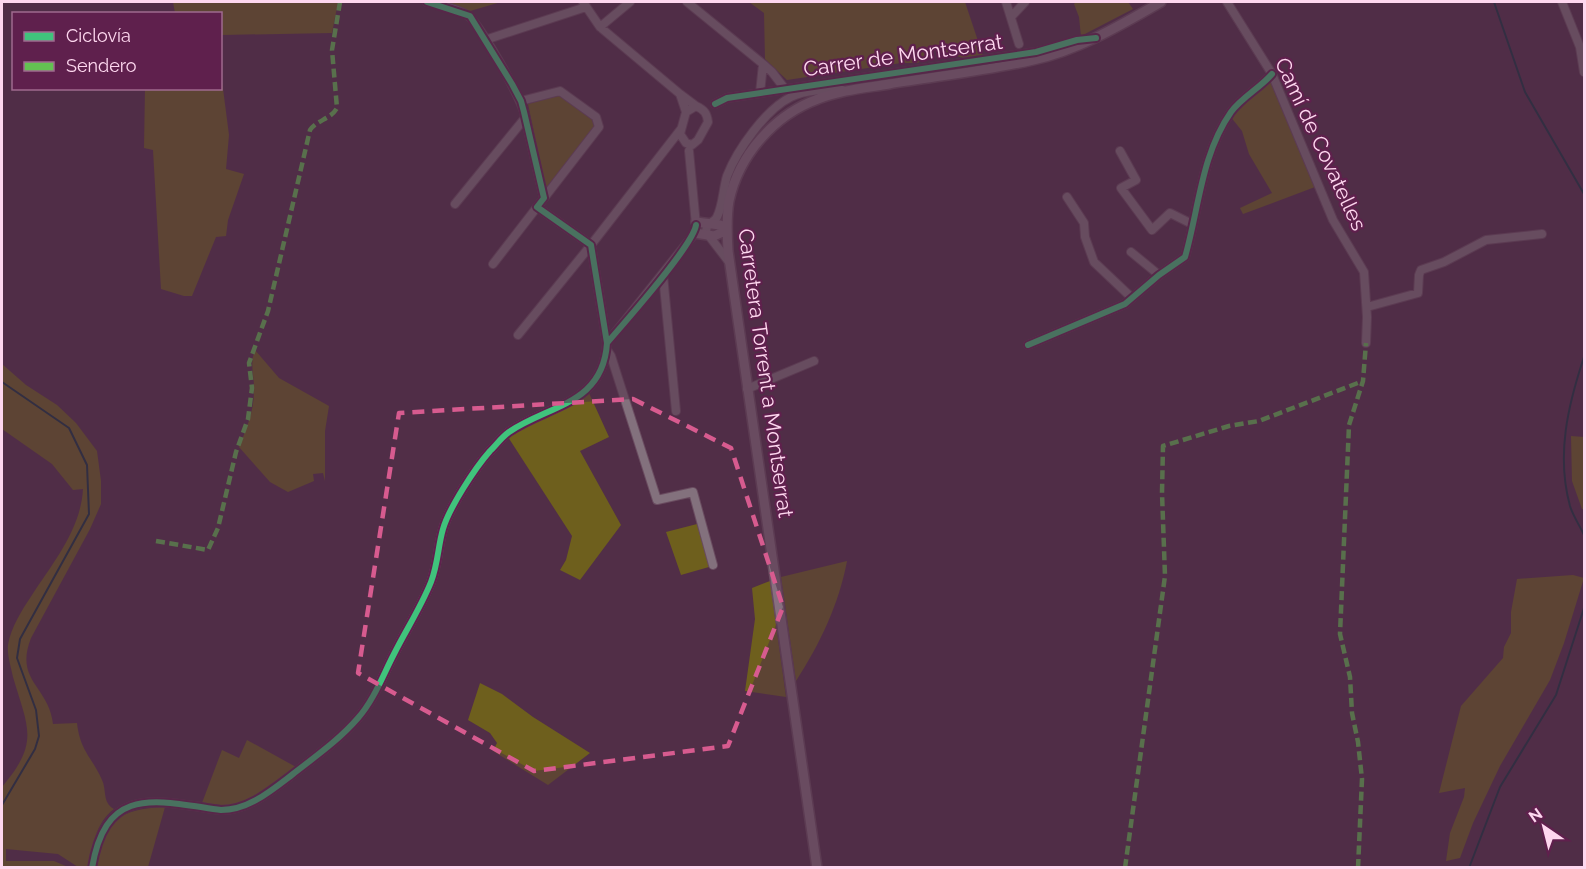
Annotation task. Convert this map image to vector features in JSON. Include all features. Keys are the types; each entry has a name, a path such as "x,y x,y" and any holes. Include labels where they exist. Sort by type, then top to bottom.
{"main road":[{"name":"Carretera Torrent a Montserrat","path":"817,867 730,263 727,230 729,202 733,190 745,161 770,128 797,108 816,99 846,91 1054,55 1096,38 1161,2"},
{"path":"710,223 720,225 727,230 722,234 710,236 696,227 710,223"}],"street":[{"path":"427,2 470,16 486,40 521,101 544,198"},
{"path":"600,27 630,2"},
{"path":"687,2 763,64 785,89"},
{"path":"1006,2 1020,44 1028,53"},
{"path":"1011,17 1025,2"},
{"name":"Camí de Covatelles","path":"1227,2 1272,74 1333,220 1364,272 1367,307 1366,343"},
{"path":"1562,2 1580,47 1584,72"},
{"path":"486,40 585,4 600,27 700,108 708,118"},
{"name":"Carrer de Montserrat","path":"700,108 727,98 908,69 1016,55 1077,40 1096,38"},
{"path":"1016,55 1020,44"},
{"path":"760,93 763,64"},
{"path":"1028,345 1125,304 1159,275 1185,257 1202,179 1225,123 1235,107 1272,74"},
{"name":"Carrer de Montserrat","path":"710,236 706,232 710,223 716,219 728,174 754,130 779,105 791,97 831,89 846,91"},
{"path":"493,264 597,130 598,120 560,91 521,101"},
{"path":"92,867 100,836 107,823 120,811 140,804 158,802 231,810 268,792 330,747 360,716 372,698 424,598 438,561 443,527 489,452 510,432 565,406 581,395 602,367 607,347 663,275 696,227 687,144 680,134 686,112 680,94"},
{"path":"670,142 687,144 698,140 715,104"},
{"path":"686,112 700,108"},
{"path":"455,204 525,118"},
{"path":"519,335 681,129"},
{"path":"1120,151 1136,180 1121,188 1152,230 1170,213 1192,224"},
{"path":"1067,197 1084,223 1085,237 1094,262 1132,298"},
{"path":"537,207 591,245 607,347 657,500 693,492 713,565"},
{"path":"1367,307 1418,293 1419,275 1423,269 1444,262 1486,240 1542,234"},
{"path":"710,236 730,263"},
{"path":"1131,252 1159,275"},
{"path":"663,275 676,411"},
{"path":"747,389 814,361"}],"highlighted area":[{"path":"633,399 731,448 783,607 728,746 534,771 358,673 399,413"}],"shaded area":[{"path":"173,2 338,2 332,33 222,35 222,12 175,12"},
{"path":"437,2 501,2 470,11"},
{"path":"749,2 965,2 983,56 978,62 934,50 918,63 901,63 787,80 765,59 764,13"},
{"path":"1076,2 1128,2 1133,9 1081,36 1079,17 1074,4"},
{"path":"1272,79 1315,187 1243,214 1240,208 1272,193 1249,154 1242,131 1230,116"},
{"path":"222,81 229,135 226,169 244,174 228,220 226,236 216,237 192,296 161,289 153,150 144,148 145,90 222,90"},
{"path":"559,95 592,119 595,126 546,188 528,104"},
{"path":"255,350 279,378 329,406 325,431 325,481 323,473 313,474 314,481 288,492 270,482 239,447 253,406 252,361"},
{"path":"2,364 26,385 57,405 76,423 97,451 101,504 90,529 31,638 27,652 29,674 50,711 53,724 77,723 84,747 102,780 106,800 114,809 99,828 88,867 78,867 58,854 6,849 6,861 54,861 68,867 2,867 2,787 22,758 27,734 23,709 9,661 8,645 21,613 72,532 83,489 73,490 52,464 2,429"},
{"path":"589,393 609,437 580,451 621,525 580,580 560,570 566,560 572,536 508,437"},
{"path":"1571,436 1584,437 1584,509 1582,509 1572,481"},
{"path":"697,524 709,567 681,575 666,532"},
{"path":"847,561 828,623 796,681 781,577"},
{"path":"1573,575 1584,578 1550,680 1500,766 1473,823 1460,858 1446,861 1450,833 1464,797 1465,788 1439,793 1461,706 1503,658 1504,647 1511,633 1511,612 1517,579"},
{"path":"770,581 786,697 745,691 755,619 752,588"},
{"path":"480,683 502,694 533,717 590,753 548,785 493,751 497,743 490,733 468,720"},
{"path":"247,740 296,767 247,801 229,806 202,803 222,750 239,758"},
{"path":"165,807 148,867 93,868 102,839 115,821 136,811"}],"waterway":[{"path":"1494,2 1525,92 1584,194"},
{"path":"1584,357 1573,393 1564,449 1564,468 1570,506 1584,535"},
{"path":"2,382 69,428 87,465 89,514 20,639 17,658 36,710 39,736 35,749 2,805"},
{"path":"1469,868 1500,787 1556,695 1584,608"}],"marked path":[{"path":"156,541 208,550 218,528 236,452 248,419 252,388 249,363 268,311 310,130 337,108 332,50 340,2"},
{"path":"1358,868 1362,779 1352,713 1350,677 1340,634 1349,425 1363,381 1366,343"},
{"path":"1125,868 1165,576 1163,446 1229,426 1259,421 1363,381"}],"cycle path":[{"path":"427,2 470,16 521,101 544,198 537,207 591,245 607,343"},
{"path":"715,104 727,98 1036,52 1077,40 1096,38"},
{"path":"1028,345 1125,304 1159,275 1185,257 1207,164 1221,129 1235,107 1272,74"},
{"path":"92,868 99,841 109,822 122,810 137,804 155,802 221,810 241,807 277,786 327,748 351,726 374,695 423,600 437,562 446,520 470,478 484,458 506,434 571,401 585,391 603,364 607,343 671,266 696,225"}]}
